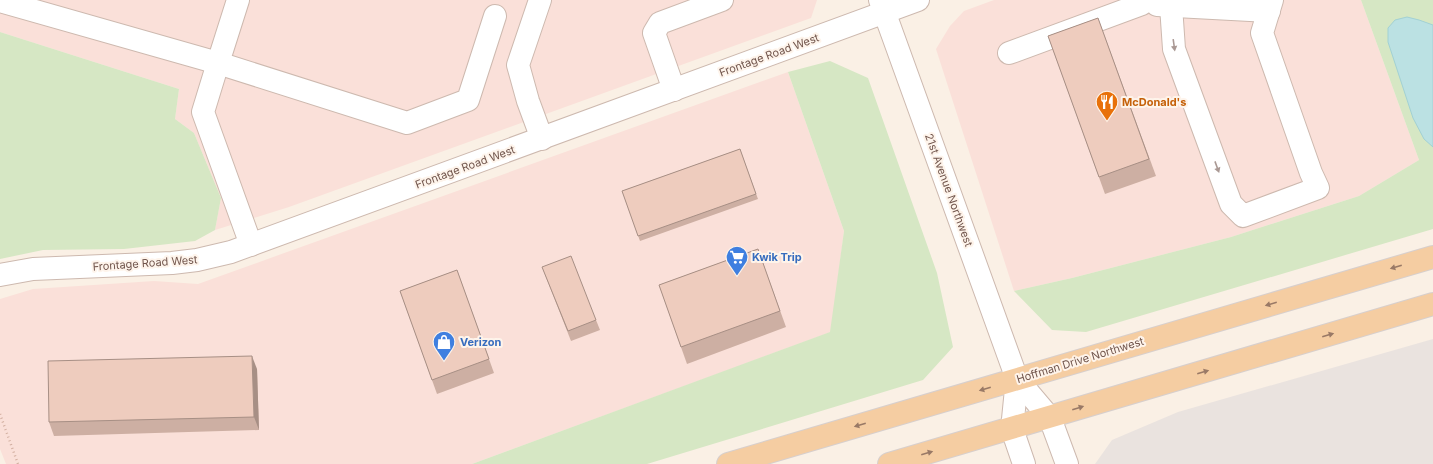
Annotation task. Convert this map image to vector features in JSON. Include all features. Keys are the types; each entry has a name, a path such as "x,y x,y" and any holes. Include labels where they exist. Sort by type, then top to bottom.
{"main road":[{"name":"Hoffman Drive Northwest","path":"728,464 1433,257"},
{"path":"889,464 1050,418 1433,304"}],"street":[{"path":"238,0 203,112 251,245"},
{"path":"540,0 518,65 528,101 542,139"},
{"path":"674,90 654,32 660,23 722,0"},
{"name":"Frontage Road West","path":"0,275 33,269 178,262 211,257 231,252 674,90 883,6 918,0"},
{"path":"0,1 218,62 407,123 468,100 495,16"},
{"path":"1009,53 1141,2 1171,6 1270,6 1262,33 1311,173 1318,188 1243,216 1231,204 1174,49 1171,6"},
{"name":"21st Avenue Northwest","path":"883,6 1017,380 1050,418 1067,464"},
{"name":"21st Avenue Northwest","path":"1017,380 1012,429 1024,464"}],"path":[{"path":"0,414 18,464"}],"shaded area":[{"path":"0,0 817,0 811,18 289,207 215,230 221,198 194,133 175,119 179,89 0,32"},
{"path":"994,0 1361,0 1419,160 1359,196 1231,237 1072,278 1014,291 936,49 950,26 964,11"},
{"path":"788,72 844,231 831,332 472,464 6,464 0,449 0,299 33,289 154,281 198,284"},
{"path":"1433,339 1433,464 1095,464 1112,440 1178,412"}],"green space":[{"path":"1361,0 1433,0 1433,229 1086,332 1052,330 1014,291 1072,278 1231,237 1359,196 1419,160"},
{"path":"0,32 179,89 175,119 194,133 221,198 215,230 195,241 124,249 43,250 0,259"},
{"path":"830,61 868,78 937,273 953,347 923,380 647,464 472,464 830,332 844,231 788,72"}],"water":[{"path":"1407,17 1433,25 1433,147 1424,139 1413,118 1388,42 1388,28 1395,20"}],"building":[{"path":"1098,18 1149,159 1099,177 1048,36"},
{"path":"740,149 756,194 638,236 622,191"},
{"path":"758,249 780,311 681,347 659,285"},
{"path":"571,256 596,320 568,331 542,267"},
{"path":"457,270 489,359 432,380 400,291"},
{"path":"252,356 254,417 49,422 48,361"}],"place":[{"name":"McDonald's","path":"1107,122"},
{"name":"Kwik Trip","path":"737,276"},
{"name":"Verizon","path":"444,362"}]}
